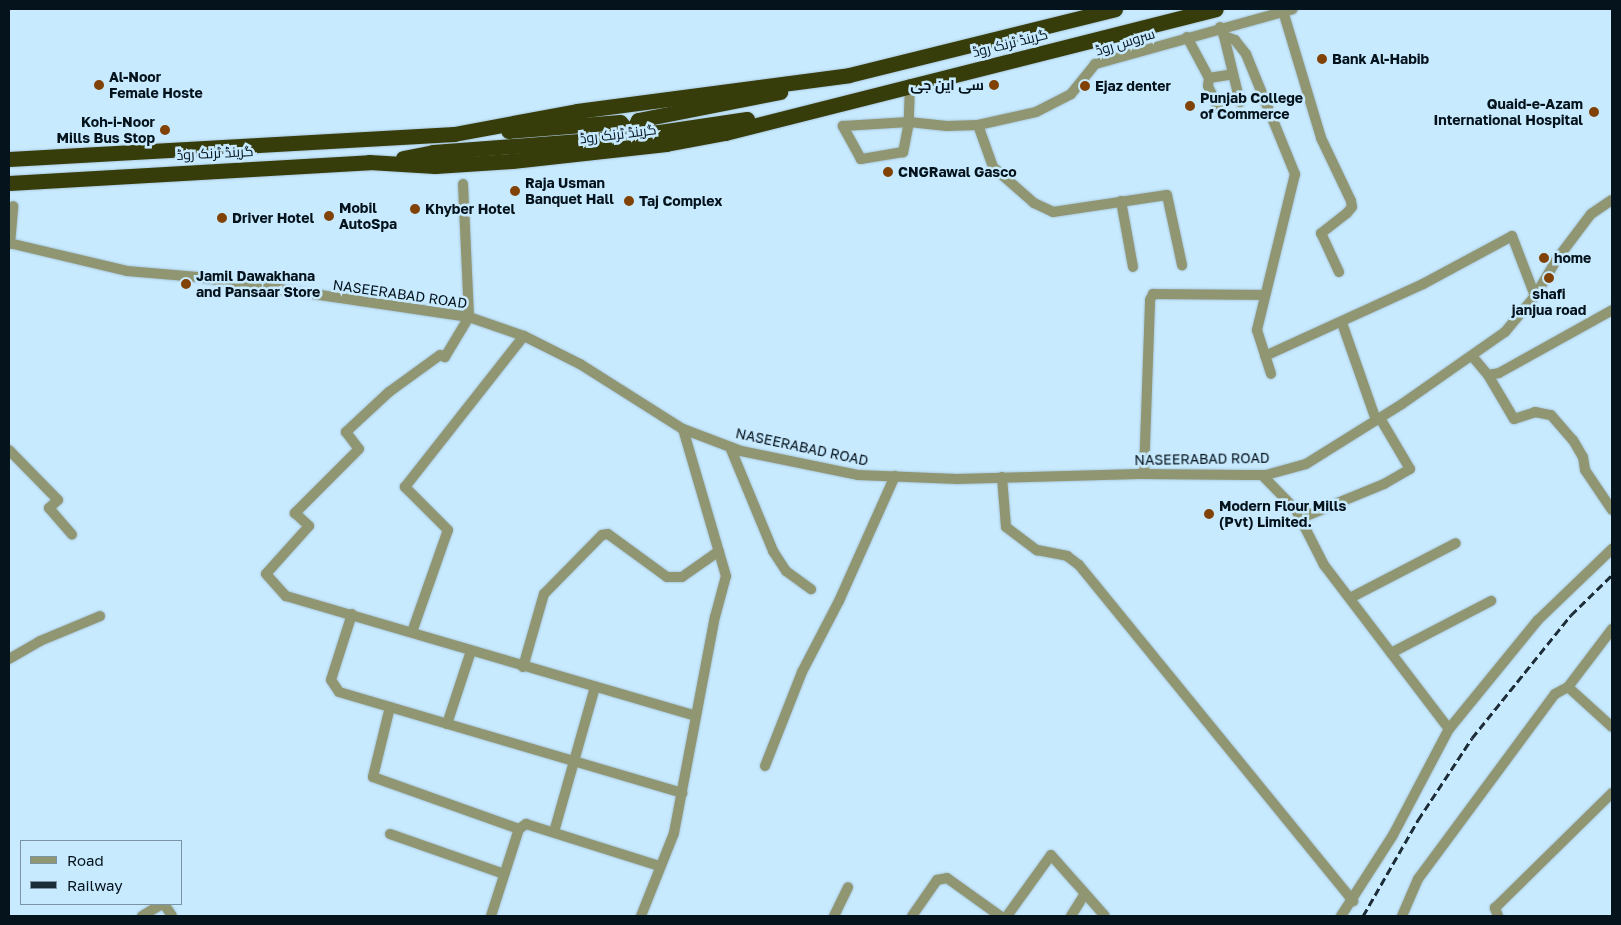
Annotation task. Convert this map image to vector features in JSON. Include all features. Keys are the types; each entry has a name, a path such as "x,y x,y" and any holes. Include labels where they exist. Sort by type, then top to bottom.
{"highway":[{"name":"گرینڈ ٹرنک روڈ","path":"9,159 454,134 576,110 849,75 1115,9"},
{"name":"گرینڈ ٹرنک روڈ","path":"9,183 388,161 435,166 512,162 666,144 725,133 910,84 1216,9"},
{"path":"830,105 639,135 633,128 638,120 738,102 849,75"},
{"path":"388,161 433,152 621,138 626,129 620,122 454,134"}],"street":[{"path":"1288,10 1320,138 1351,201 1347,213 1321,233 1339,272"},
{"name":"سروس روڈ","path":"909,122 902,152 861,159 843,126 909,122 947,126 978,125 1036,112 1070,94 1095,64 1124,59 1186,38 1222,31 1288,10"},
{"path":"1222,31 1240,102"},
{"path":"1222,31 1235,40 1246,54 1295,174 1257,330 1272,374"},
{"path":"1186,38 1209,78 1208,86 1221,114"},
{"path":"1209,78 1233,74"},
{"path":"909,122 910,84"},
{"path":"978,125 993,167 1034,204 1053,212 1167,195 1182,265"},
{"path":"463,184 469,317 445,357 440,355 389,392 346,432 359,449 295,513 309,526 266,574 286,596 352,614 523,667 696,716"},
{"name":"NASEERABAD ROAD","path":"9,244 126,271 198,277 469,317 524,336 580,364 683,429 730,447 858,475 1002,477 1144,474 1262,475 1306,464 1378,419 1505,332 1535,296 1556,259 1591,214 1612,200"},
{"path":"1122,201 1133,267"},
{"path":"9,244 13,206"},
{"path":"1266,356 1342,323 1512,236 1535,296"},
{"path":"1144,474 1150,300 1154,294 1264,296"},
{"path":"1488,375 1499,373 1612,310"},
{"path":"1301,518 1384,484 1410,469 1378,419 1342,323"},
{"path":"412,632 448,530 405,487 524,336"},
{"path":"1472,356 1479,369 1488,375 1514,419 1535,412 1551,415 1573,440 1583,457 1584,470 1612,510"},
{"path":"641,916 659,866 674,833 715,618 725,586 720,551 683,429"},
{"path":"730,447 773,551 786,571 811,589"},
{"path":"9,450 58,500 49,508 72,534"},
{"path":"1262,475 1301,518 1324,565 1449,729"},
{"path":"765,766 802,672 839,601 895,476"},
{"path":"1002,477 1006,527 1037,550 1068,556 1079,565 1353,901"},
{"path":"523,667 544,594 602,535 608,534 667,577 682,577 720,551"},
{"path":"1350,598 1456,543"},
{"path":"1341,916 1353,901 1393,835 1449,729 1538,620 1612,549"},
{"path":"1391,653 1490,600"},
{"path":"352,614 331,680 333,687 339,692 682,792"},
{"path":"9,659 40,641 100,616"},
{"path":"1402,916 1418,879 1556,694 1568,687 1612,629"},
{"path":"447,724 470,651"},
{"path":"554,832 595,687"},
{"path":"1568,687 1612,727"},
{"path":"390,707 373,777 519,829"},
{"path":"1498,916 1495,908 1612,793"},
{"path":"491,916 519,829 526,824 659,866"},
{"path":"390,834 504,874"},
{"path":"1007,916 1051,855 1105,916"},
{"path":"912,916 937,880 947,878 1000,916"},
{"path":"834,916 848,887"},
{"path":"1071,916 1086,894"},
{"path":"142,916 161,905"},
{"path":"164,905 172,916"}],"railway":[{"path":"1363,916 1418,820 1472,738 1571,615 1612,575"}],"place":[{"name":"Bank Al-Habib","path":"1322,59"},
{"name":"Al-Noor Female Hoste","path":"99,85"},
{"name":"سی این جی","path":"994,85"},
{"name":"Ejaz denter","path":"1085,86"},
{"name":"Punjab College of Commerce","path":"1190,106"},
{"name":"Quaid-e-Azam International Hospital","path":"1594,112"},
{"name":"Koh-i-Noor Mills Bus Stop","path":"165,130"},
{"name":"CNGRawal Gasco","path":"888,172"},
{"name":"Raja Usman Banquet Hall","path":"515,191"},
{"name":"Taj Complex","path":"629,201"},
{"name":"Khyber Hotel","path":"415,209"},
{"name":"Mobil AutoSpa","path":"329,216"},
{"name":"Driver Hotel","path":"222,218"},
{"name":"home","path":"1544,258"},
{"name":"shafi janjua road","path":"1549,278"},
{"name":"Jamil Dawakhana and Pansaar Store","path":"186,284"},
{"name":"Modern Flour Mills (Pvt) Limited.","path":"1209,514"}]}
